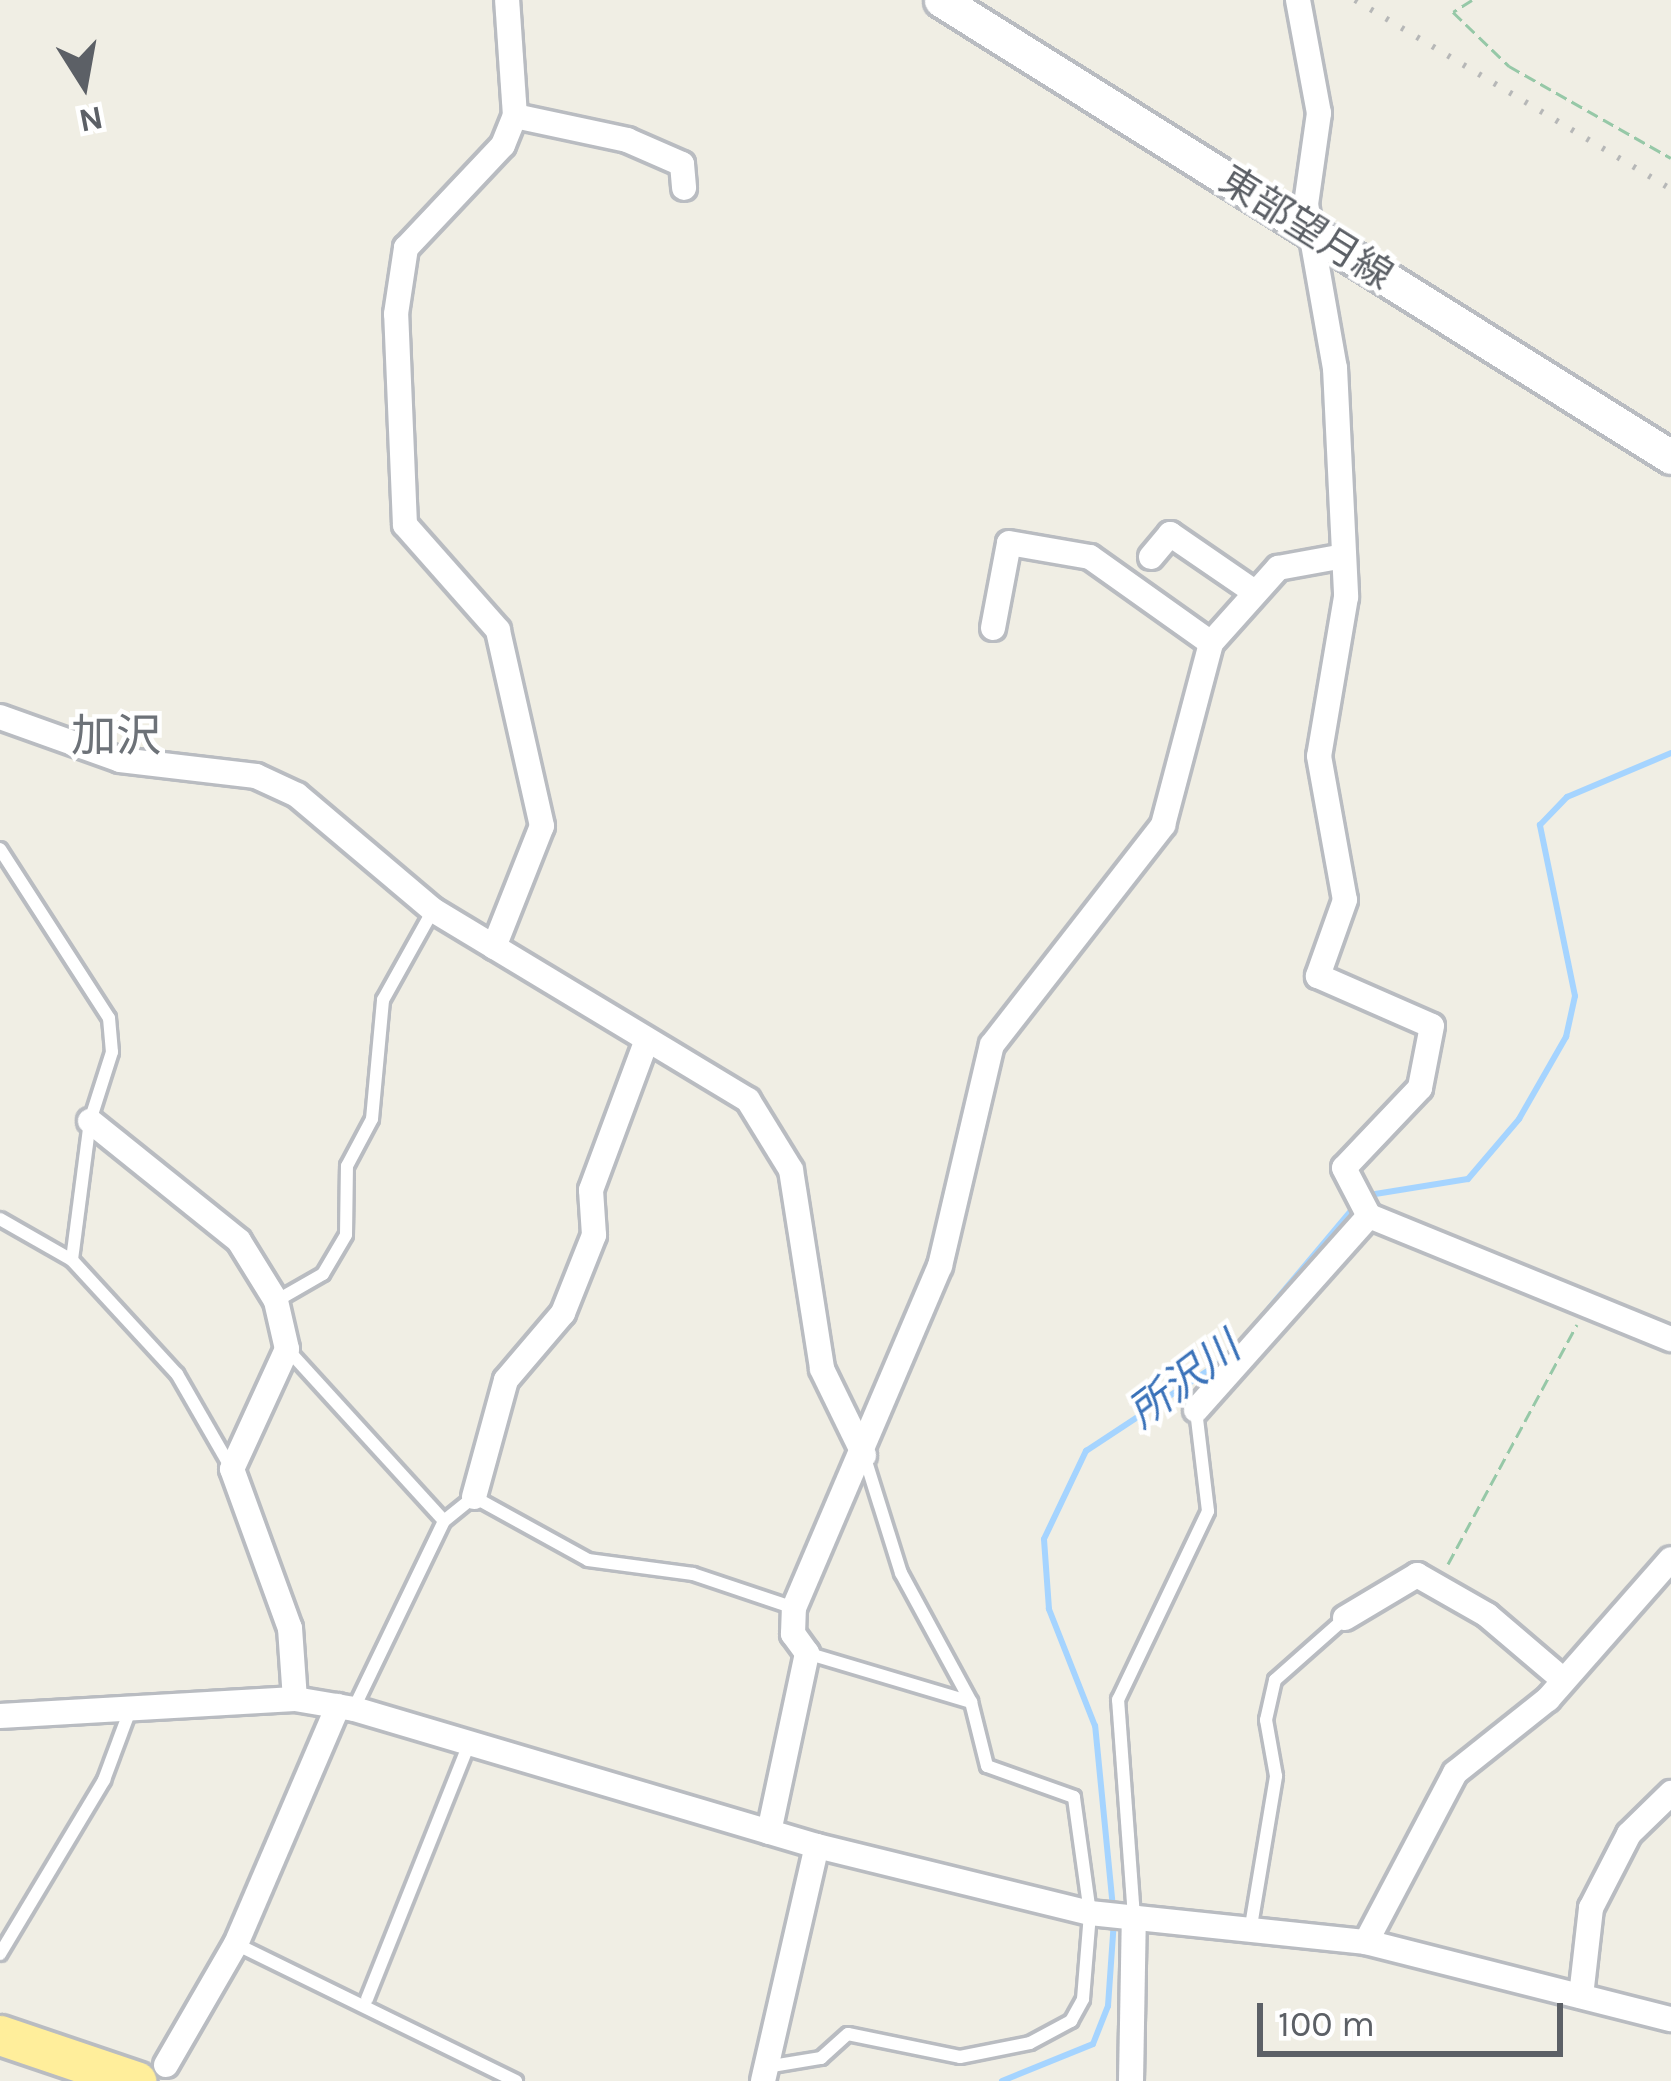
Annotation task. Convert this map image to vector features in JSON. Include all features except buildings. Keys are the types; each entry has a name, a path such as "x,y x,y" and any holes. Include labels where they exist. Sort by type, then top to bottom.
{"highway":[{"path":"0,2035 151,2073"}],"main road":[{"name":"東部望月線","path":"941,0 1671,457"}],"street":[{"path":"494,947 542,826 498,630 405,525 395,314 406,248 502,146 515,116 507,0"},
{"path":"1298,0 1319,113 1307,229 1334,368 1344,556 1318,756 1345,900 1318,976 1432,1026 1420,1088 1344,1168 1369,1216 1671,1340"},
{"path":"515,116 627,140 682,164 684,188"},
{"path":"1151,557 1170,534 1253,591"},
{"path":"992,628 1009,543 1090,557 1211,643"},
{"path":"769,1832 807,1653 793,1634 794,1608 864,1454 958,1213 992,1045 1163,825 1211,643 1278,568 1344,556"},
{"path":"0,717 120,760 256,776 297,795 433,910 748,1100 772,1132 791,1170 823,1369 864,1454"},
{"path":"474,1497 506,1380 563,1313 594,1235 591,1190 646,1042"},
{"path":"90,1120 239,1241 276,1301 287,1349 232,1469 290,1628 295,1699"},
{"path":"1196,1410 1369,1216"},
{"path":"1366,1942 1433,1802 1561,1678 1671,1559"},
{"path":"1345,1618 1396,1579 1439,1581 1561,1678"},
{"path":"0,1716 295,1699 346,1708 817,1846 1090,1913 1251,1926 1366,1942 1671,2019"},
{"path":"151,2073 236,1944 346,1708"},
{"path":"1581,1996 1591,1908 1629,1834 1671,1792"},
{"path":"765,2074 817,1846"},
{"path":"1131,2081 1134,1917"}],"lane":[{"path":"0,849 109,1018 112,1052 90,1120 72,1259"},
{"path":"276,1301 323,1274 346,1235 347,1166 372,1119 383,1000 433,910"},
{"path":"0,1219 72,1259 177,1373 232,1469"},
{"path":"287,1349 444,1520"},
{"path":"1134,1917 1118,1700 1208,1511 1196,1410"},
{"path":"765,2074 821,2058 848,2034 960,2057 1051,2036 1083,1999 1090,1913 1074,1797 987,1766 971,1702 901,1573 864,1454"},
{"path":"346,1708 444,1520 474,1497 588,1560 693,1574 794,1608"},
{"path":"1251,1926 1276,1776 1265,1720 1275,1680 1345,1618"},
{"path":"807,1653 971,1702"},
{"path":"0,1954 104,1780 131,1708"},
{"path":"367,1999 470,1743"},
{"path":"236,1944 280,1973 367,1999 516,2081"}],"path":[{"path":"1472,0 1453,12 1509,66 1671,158"},
{"path":"1439,1581 1587,1306"}],"waterway":[{"name":"所沢川","path":"1369,1195 1468,1179 1519,1119 1566,1037 1575,996 1540,825 1567,797 1671,753"},
{"name":"所沢川","path":"1240,1343 1354,1207"},
{"name":"所沢川","path":"1113,1908 1095,1726 1049,1609 1044,1539 1086,1451 1227,1358"},
{"name":"所沢川","path":"1002,2081 1093,2044 1108,2006 1114,1921"}],"railway":[{"path":"1355,0 1671,189"}],"district":[{"name":"加沢","path":"116,737"}]}
